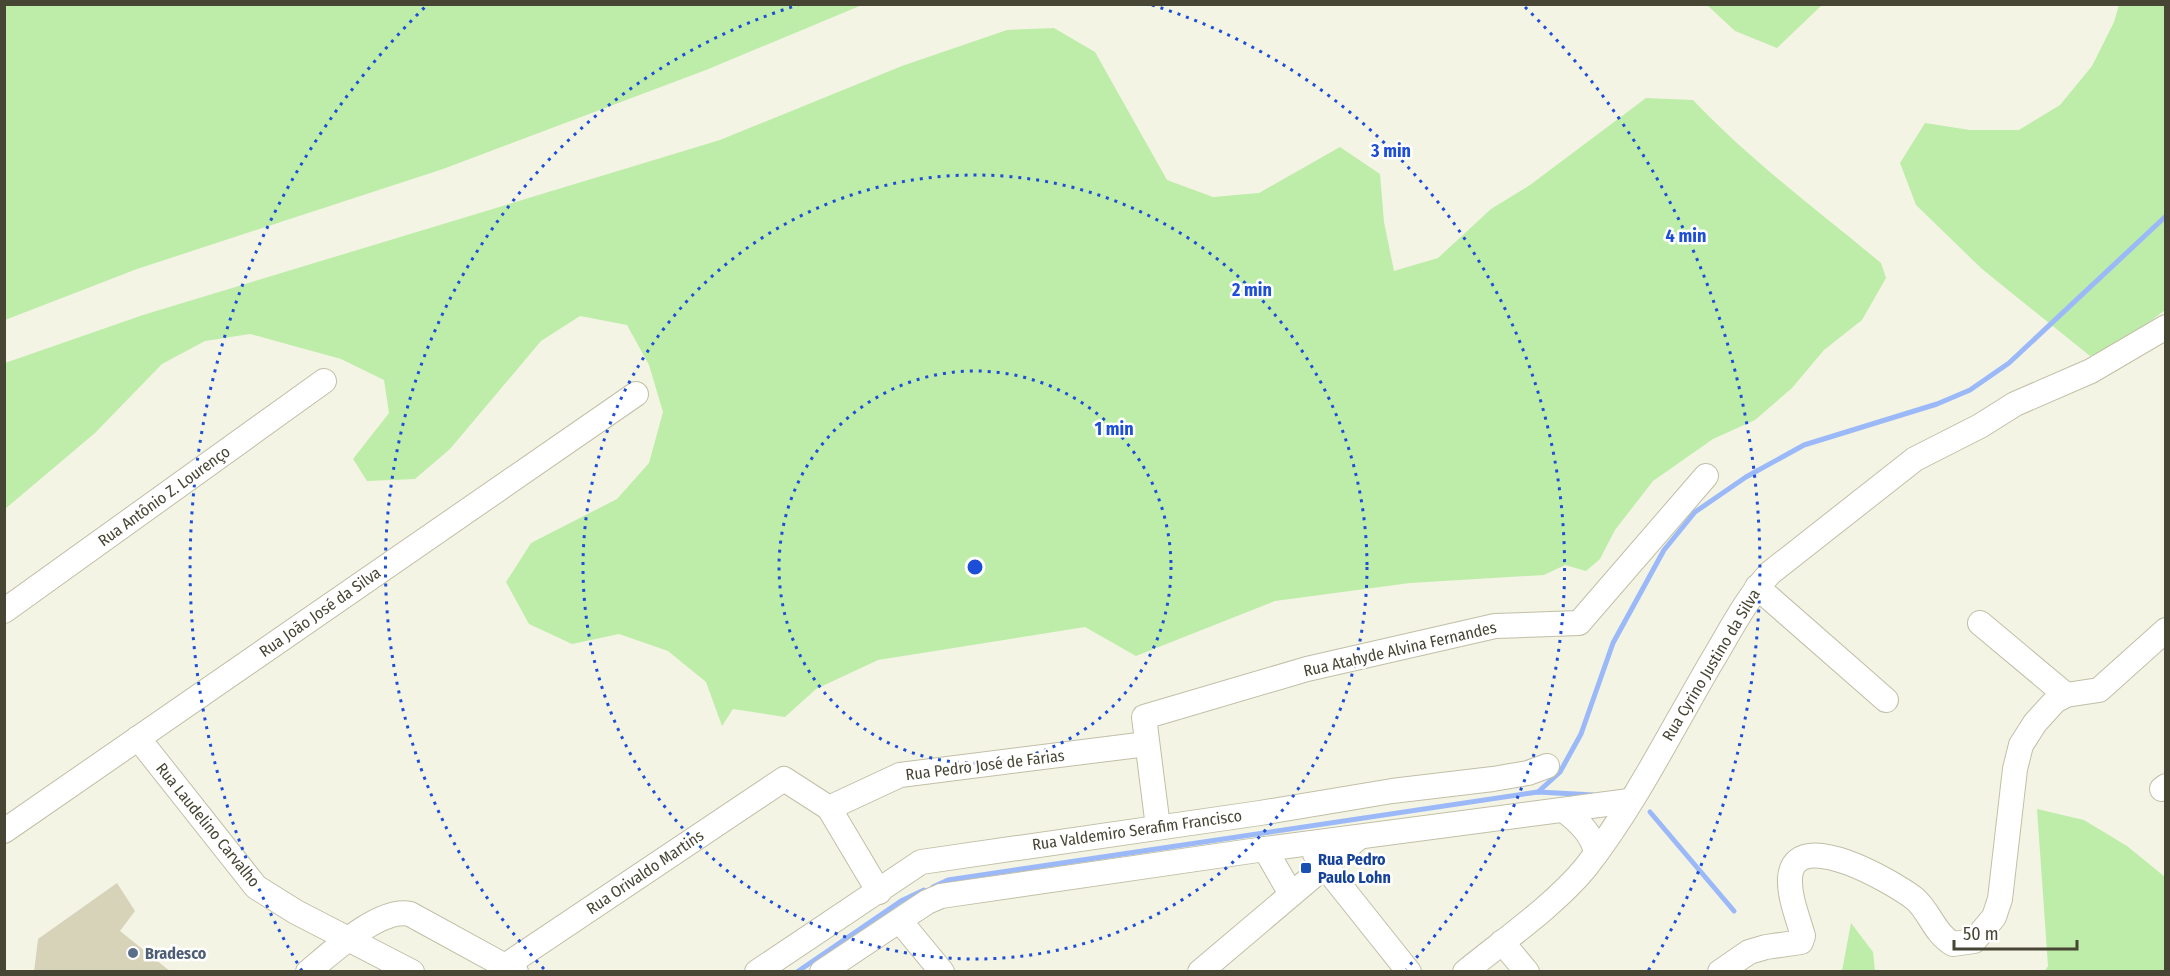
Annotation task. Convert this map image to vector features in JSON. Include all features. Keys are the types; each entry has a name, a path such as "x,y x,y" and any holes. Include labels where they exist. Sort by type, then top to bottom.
{"street":[{"name":"Rua Cyrino Justino da Silva","path":"1466,972 1564,889 1596,853 1757,587 1782,562 1915,459 1980,426 2014,404 2091,371 2166,327"},
{"name":"Rua Antônio Z. Lourenço","path":"4,611 324,381"},
{"name":"Rua João José da Silva","path":"4,831 636,394"},
{"name":"Rua Atahyde Alvina Fernandes","path":"1158,827 1144,717 1306,669 1495,626 1579,623 1706,476"},
{"path":"1757,587 1886,700"},
{"path":"1980,623 2066,695"},
{"path":"1720,972 1757,950 1802,942 1803,936 1790,876 1796,864 1804,858 1821,855 1857,865 1902,890 1917,901 1935,929 1953,944 1974,941 1994,917 2000,899 2015,769 2021,745 2043,711 2066,695 2099,690 2166,630"},
{"name":"Rua Laudelino Carvalho","path":"138,738 256,887 280,903 412,972"},
{"name":"Rua Pedro José de Farias","path":"829,808 900,775 1147,744"},
{"name":"Rua Valdemiro Serafim Francisco","path":"757,972 921,862 1392,791 1528,773 1547,766"},
{"name":"Rua Orivaldo Martins","path":"511,969 784,779 829,808"},
{"path":"822,972 927,902 941,896 1265,849 1629,801"},
{"path":"829,808 879,892"},
{"path":"1565,811 1585,830 1595,845 1596,853"},
{"path":"1200,972 1358,838"},
{"path":"1308,844 1409,972"},
{"path":"1265,849 1291,894"},
{"path":"308,972 350,938 392,914 410,914 511,969"},
{"path":"900,921 942,972"},
{"path":"1502,942 1527,972"}],"green space":[{"path":"5,4 862,5 706,70 443,169 137,269 5,320"},
{"path":"1707,5 1822,5 1777,48 1735,31"},
{"path":"2119,5 2165,5 2165,310 2118,346 2090,356 1982,269 1916,205 1900,163 1925,123 1970,130 2019,130 2060,105 2092,66 2114,22"},
{"path":"1054,28 1095,52 1167,180 1213,197 1259,193 1340,147 1380,174 1384,222 1394,271 1438,258 1491,209 1530,185 1646,98 1693,100 1761,164 1881,263 1886,278 1862,320 1824,350 1792,388 1755,420 1713,439 1653,481 1615,530 1600,559 1586,571 1565,565 1544,575 1410,583 1275,601 1136,656 1085,627 878,660 816,689 785,717 733,709 722,726 706,682 668,651 619,634 572,644 529,624 506,582 531,543 617,499 649,463 663,412 649,365 627,325 580,316 541,341 450,449 415,479 367,481 353,459 389,413 384,380 341,359 250,334 205,341 162,364 95,433 5,509 5,363 143,315 720,140 902,66 1007,30"},
{"path":"2037,809 2084,820 2127,846 2165,877 2165,971 2045,971 2048,966"},
{"path":"1851,923 1873,952 1875,971 1842,971"}],"building":[{"path":"117,883 135,911 120,931 171,972 34,972 38,939"}],"waterway":[{"path":"1538,792 1560,772 1581,734 1613,643 1664,550 1695,512 1746,477 1804,445 1937,404 1970,390 2009,363 2166,216"},
{"path":"933,887 948,880 1538,792 1594,795"},
{"path":"1650,812 1734,911"},
{"path":"797,972 901,901 924,890"}],"place":[{"name":"Rua Pedro Paulo Lohn","path":"1306,868"},
{"name":"Bradesco","path":"133,953"}]}
